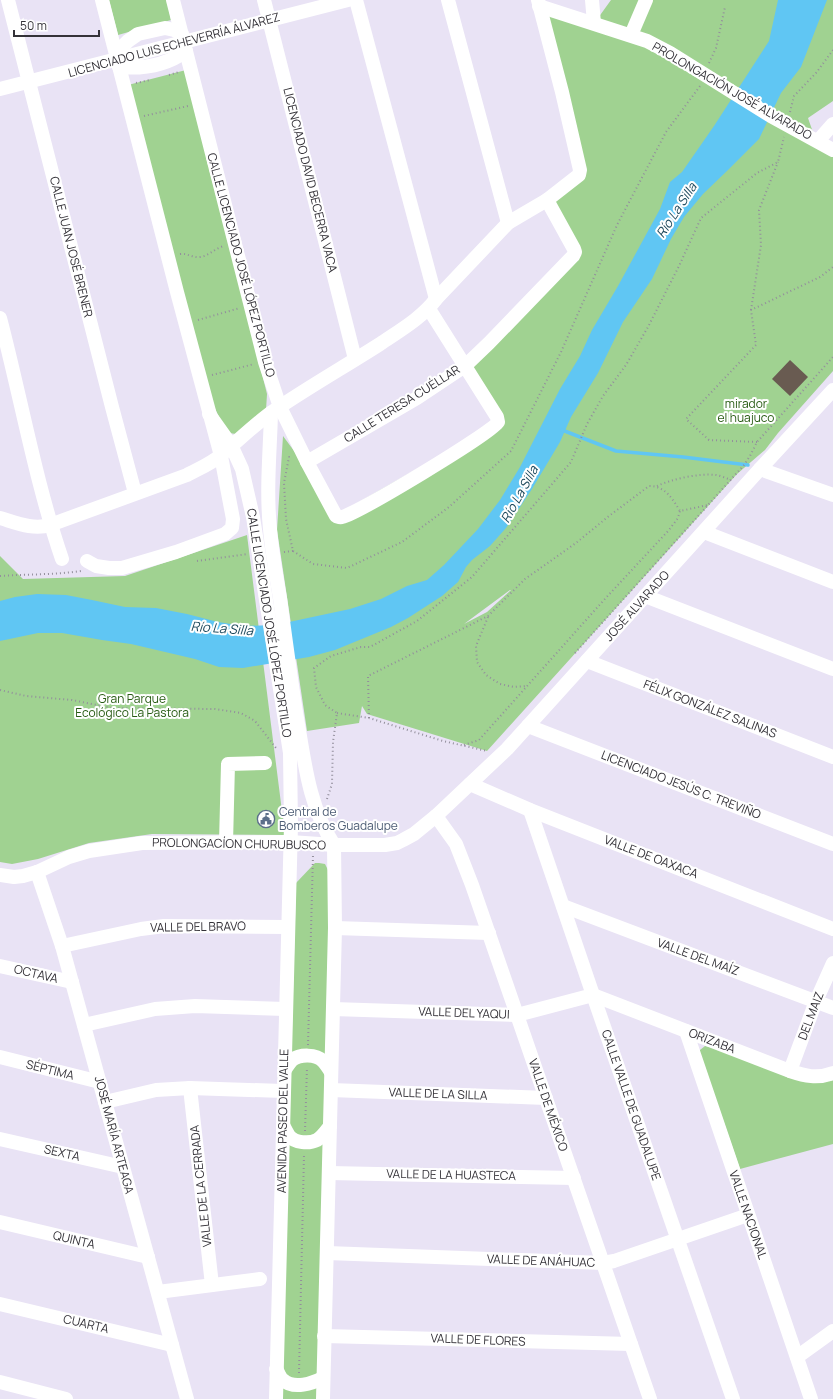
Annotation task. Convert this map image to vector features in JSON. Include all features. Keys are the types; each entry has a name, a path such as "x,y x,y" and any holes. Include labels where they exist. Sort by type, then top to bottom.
{"street":[{"name":"CALLE JUAN JOSÉ BRENER","path":"8,0 135,493"},
{"name":"CALLE LICENCIADO JOSÉ LÓPEZ PORTILLO","path":"102,0 185,323 221,456"},
{"name":"CALLE LICENCIADO JOSÉ LÓPEZ PORTILLO","path":"173,0 265,362 275,410 268,492 270,529 287,696 291,769 290,842"},
{"name":"LICENCIADO DAVID BECERRA VACA","path":"264,0 355,359"},
{"name":"LICENCIADO LUIS ECHEVERRÍA ÁLVAREZ","path":"0,89 348,0"},
{"path":"356,0 433,304 464,366"},
{"path":"448,0 508,224"},
{"path":"592,0 594,23"},
{"path":"631,35 646,0"},
{"path":"0,518 30,527 50,525 187,474 208,464 221,456 231,445 275,410 393,335 433,304 508,224 547,200 579,175 581,172 562,92 538,3"},
{"name":"PROLONGACIÓN JOSÉ ALVARADO","path":"538,3 647,41 670,53 771,116 833,150"},
{"path":"117,60 128,41 138,34 165,28 170,29 184,42"},
{"path":"818,141 833,124"},
{"name":"CALLE TERESA CUÉLLAR","path":"306,462 418,398 464,366 545,286 575,252 547,200"},
{"path":"0,318 25,427 50,525 62,559"},
{"name":"CALLE LICENCIADO JOSÉ LÓPEZ PORTILLO","path":"275,410 306,462 334,514 338,517 348,515 378,500 472,442 495,426 498,422 497,417 464,366"},
{"name":"JOSÉ ALVARADO","path":"436,816 507,749 833,390"},
{"name":"CALLE LICENCIADO JOSÉ LÓPEZ PORTILLO","path":"209,414 231,445 245,478 287,696 309,784 323,826 334,845"},
{"path":"88,566 122,568 176,552 228,532 232,528 233,519 221,456"},
{"path":"760,469 833,496"},
{"path":"704,532 833,582"},
{"path":"645,596 833,670"},
{"name":"FÉLIX GONZÁLEZ SALINAS","path":"587,661 833,756"},
{"name":"LICENCIADO JESÚS C. TREVIÑO","path":"528,726 833,844"},
{"path":"226,843 228,764 265,764"},
{"name":"VALLE DE OAXACA","path":"470,784 530,810 833,929"},
{"name":"CALLE VALLE DE GUADALUPE","path":"530,810 733,1399"},
{"name":"PROLONGACÍON CHURUBUSCO","path":"37,872 69,857 142,843 290,842 334,845 385,845 397,843 414,834 436,816"},
{"name":"VALLE DE MÉXICO","path":"436,816 456,844 472,885 650,1399"},
{"name":"AVENIDA PASEO DEL VALLE","path":"276,1399 290,842"},
{"path":"323,1399 335,928 334,845"},
{"path":"0,875 14,877 37,872"},
{"name":"JOSÉ MARÍA ARTEAGA","path":"37,872 62,946 187,1399"},
{"name":"VALLE DEL MAÍZ","path":"563,906 833,1008"},
{"name":"VALLE DEL BRAVO","path":"62,946 142,929 164,926 288,927"},
{"path":"335,928 489,932"},
{"name":"DEL MAIZ","path":"790,1071 816,1001 833,963"},
{"name":"OCTAVA","path":"0,966 72,982"},
{"name":"VALLE DEL YAQUI","path":"333,1009 517,1015 593,995"},
{"name":"ORIZABA","path":"593,995 790,1071 813,1077 821,1077 833,1073"},
{"path":"84,1025 155,1009 195,1006 286,1009"},
{"name":"VALLE NACIONAL","path":"686,1031 811,1399"},
{"path":"284,1071 292,1060 308,1056 319,1058 331,1072"},
{"name":"SÉPTIMA","path":"0,1057 100,1082"},
{"path":"105,1102 156,1090 190,1088 283,1091"},
{"name":"VALLE DE LA CERRADA","path":"190,1088 212,1285"},
{"name":"VALLE DE LA SILLA","path":"331,1090 546,1098"},
{"path":"282,1125 290,1137 298,1142 317,1140 330,1126"},
{"name":"SEXTA","path":"0,1139 123,1167"},
{"name":"VALLE DE LA HUASTECA","path":"329,1173 574,1178"},
{"name":"VALLE DE ANÁHUAC","path":"326,1253 603,1263 614,1261 748,1215"},
{"name":"QUINTA","path":"0,1222 148,1258"},
{"path":"158,1292 260,1279"},
{"name":"CUARTA","path":"0,1304 172,1345"},
{"path":"797,1357 833,1331"},
{"name":"VALLE DE FLORES","path":"324,1336 631,1344"},
{"path":"276,1369 283,1380 292,1384 299,1385 313,1383 323,1378"},
{"path":"0,1382 66,1399"}],"path":[{"path":"707,70 716,48 725,7"},
{"path":"789,115 794,96 816,73 833,50"},
{"path":"164,76 179,72"},
{"path":"135,83 157,78"},
{"path":"293,551 313,564 347,568 402,542 449,507 511,451 562,352 617,225 666,132 701,84"},
{"path":"132,119 199,103"},
{"path":"757,442 709,440 686,419 756,346 751,310 762,245 759,210 778,162 785,134"},
{"path":"487,751 369,718 337,713 325,705 316,687 314,668 331,656 361,647 370,647 417,621 472,577 571,462 587,424 604,396 626,365 648,327 679,266 700,218 757,174 778,162"},
{"path":"168,257 188,254 193,257 200,257 207,255 216,248 235,243"},
{"path":"751,310 820,277 833,267"},
{"path":"185,323 251,306"},
{"path":"572,657 731,480 747,461 757,442 833,357"},
{"path":"212,375 265,362"},
{"path":"369,718 368,676 488,616 525,579 576,543 649,486 657,486 667,482 696,476 715,475 731,480"},
{"path":"463,745 479,740 669,530 678,518 680,511 673,499 657,486"},
{"path":"680,511 708,505"},
{"path":"0,576 59,574 88,566"},
{"path":"488,616 476,646 477,662 486,675 500,684 514,687 527,686"},
{"path":"0,690 26,696 72,700 112,708 215,709 241,713 255,720 280,753"},
{"path":"327,799 332,784 333,742 337,713"},
{"path":"299,1385 314,844"}],"green space":[{"path":"109,0 167,0 171,20 118,35"},
{"name":"mirador el huajuco","path":"611,0 833,0 833,101 808,118 817,144 833,156 833,371 778,433 765,450 737,474 487,751 367,714 362,706 359,723 307,731 277,530 283,436 340,513 494,425 465,366 571,257 547,204 579,172 539,6 593,25","holes":["511,590 487,612 464,624"]},
{"path":"186,70 267,394 266,410 236,434 229,433 220,419 210,398 128,85"},
{"name":"Gran Parque Ecológico La Pastora","path":"247,535 285,835 152,834 89,843 38,859 12,864 0,862 0,556 23,579 125,576"},
{"path":"315,863 325,864 330,874 317,1399 282,1399 296,883"},
{"path":"705,1046 833,1075 833,1144 740,1169 700,1054 700,1050"}],"water":[{"name":"Río La Silla","path":"778,0 827,0 801,67 781,93 759,139 703,194 684,217 671,239 652,279 623,322 598,373 571,417 560,442 532,489 506,528 490,546 472,560 466,567 458,582 442,596 391,627 335,650 309,657 243,668 219,667 195,659 131,644 62,633 38,633 0,641 0,601 15,597 37,594 66,595 125,607 156,608 218,622 244,626 275,625 350,609 381,599 407,586 427,580 444,565 478,529 500,500 520,467 560,389 580,356 592,330 660,209 670,182 682,172 714,126 769,41"}],"building":[{"path":"790,360 808,377 790,396 772,379"}],"waterway":[{"path":"562,430 616,451 748,465"}],"place":[{"name":"Central de Bomberos Guadalupe","path":"266,819"}]}
